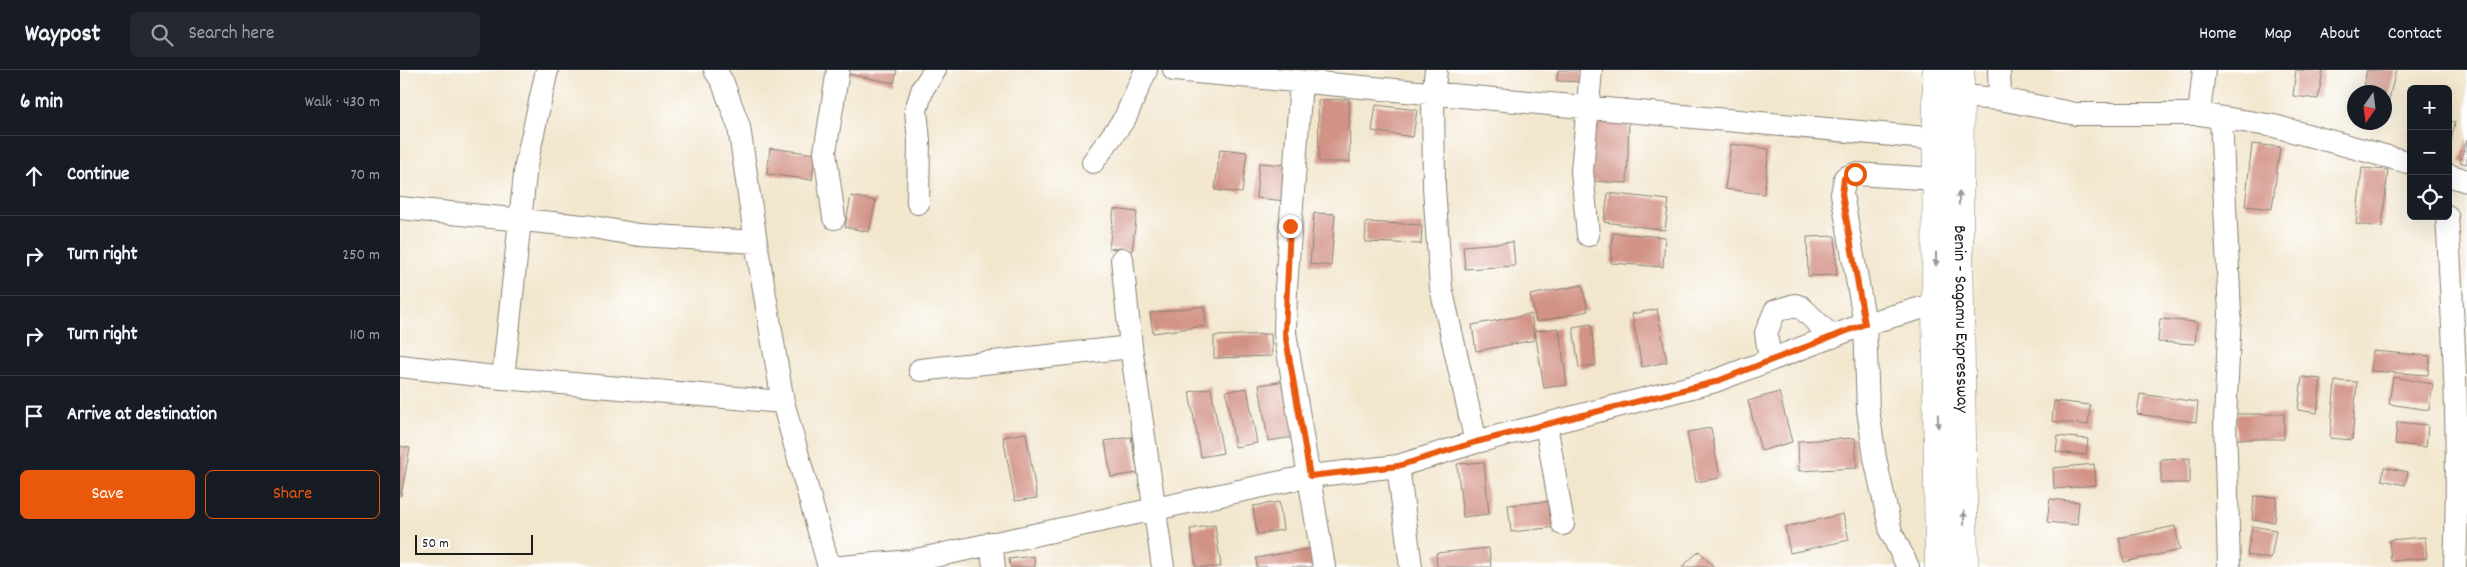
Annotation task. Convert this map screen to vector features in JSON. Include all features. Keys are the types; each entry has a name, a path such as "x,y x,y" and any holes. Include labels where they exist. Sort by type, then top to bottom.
{"highway":[{"path":"1937,70 1936,304 1940,567"},
{"name":"Benin - Sagamu Expressway","path":"1960,83 1959,243 1964,567"}],"street":[{"path":"503,378 526,165 547,70"},
{"path":"715,70 723,83 739,127 756,242 784,402 828,567"},
{"path":"834,218 825,152 838,70"},
{"path":"918,203 919,141 916,110 923,88 935,70"},
{"path":"1093,162 1124,118 1146,70"},
{"path":"1174,70 1434,95 1589,106 1937,139"},
{"path":"1436,70 1434,95 1434,187 1441,288 1476,442"},
{"path":"1588,235 1582,171 1591,70"},
{"path":"1999,70 2000,99"},
{"path":"2199,114 2204,70"},
{"path":"1301,82 1286,288 1285,333 1324,567"},
{"path":"1960,83 2000,99 2076,114 2199,114 2274,126 2407,162"},
{"path":"2221,118 2230,314 2225,420 2229,567"},
{"path":"1908,567 1891,532 1875,458 1868,410 1865,324 1842,194 1844,178 1855,174 1937,178"},
{"path":"2452,176 2467,181"},
{"path":"400,208 639,234 756,242"},
{"path":"2447,220 2455,341 2462,407 2455,567"},
{"path":"1122,259 1131,347 1163,567"},
{"path":"1770,360 1766,333 1774,311 1795,304 1801,307 1832,337"},
{"path":"841,567 911,561 1155,507 1310,476 1398,466 1476,442 1715,382 1865,324 1936,304"},
{"path":"920,370 1131,347"},
{"path":"400,366 503,378 784,402"},
{"path":"1546,424 1563,524"},
{"path":"1398,466 1411,567"},
{"path":"991,543 994,567"}],"building":[{"path":"849,70 897,70 894,83 848,74"},
{"path":"1558,70 1582,70 1582,82 1557,81"},
{"path":"2296,70 2323,70 2318,99 2293,96"},
{"path":"2367,70 2396,70 2392,87 2392,85 2364,85"},
{"path":"1349,99 1350,162 1319,162 1318,100"},
{"path":"1376,105 1417,110 1413,137 1372,131"},
{"path":"1593,118 1629,119 1627,183 1591,181"},
{"path":"2452,122 2455,122 2452,137"},
{"path":"2467,139 2467,164 2460,162"},
{"path":"1731,144 1769,149 1764,194 1725,189"},
{"path":"2252,144 2280,147 2272,209 2245,206"},
{"path":"770,148 815,154 812,180 767,174"},
{"path":"1220,149 1247,152 1242,193 1215,190"},
{"path":"1259,163 1289,165 1286,201 1256,198"},
{"path":"2362,168 2388,170 2382,227 2356,224"},
{"path":"1608,193 1669,200 1665,230 1604,222"},
{"path":"851,196 876,201 869,232 845,227"},
{"path":"1114,209 1137,212 1132,251 1109,248"},
{"path":"1314,213 1335,214 1331,266 1310,264"},
{"path":"1366,222 1422,225 1421,244 1365,242"},
{"path":"1613,233 1665,237 1663,267 1611,263"},
{"path":"1835,236 1837,275 1808,276 1807,237"},
{"path":"1513,242 1515,266 1465,269 1463,246"},
{"path":"1582,285 1588,311 1536,322 1530,295"},
{"path":"1204,306 1206,326 1153,333 1150,313"},
{"path":"1657,309 1667,362 1642,367 1632,314"},
{"path":"1531,314 1535,340 1476,351 1472,325"},
{"path":"2160,319 2197,322 2195,344 2158,342"},
{"path":"1591,324 1596,365 1579,368 1573,327"},
{"path":"1559,328 1567,385 1544,388 1535,331"},
{"path":"1271,334 1272,356 1214,358 1214,336"},
{"path":"2373,351 2430,356 2428,375 2371,371"},
{"path":"2302,377 2321,379 2317,413 2298,410"},
{"path":"2393,377 2433,384 2429,410 2389,404"},
{"path":"1285,381 1294,437 1268,441 1259,385"},
{"path":"2335,381 2357,382 2352,440 2330,438"},
{"path":"1211,388 1223,453 1201,457 1189,392"},
{"path":"1247,388 1257,443 1235,447 1226,391"},
{"path":"1779,392 1792,442 1761,451 1748,401"},
{"path":"2140,394 2198,402 2196,422 2137,414"},
{"path":"2054,401 2090,405 2088,425 2052,421"},
{"path":"2236,414 2284,414 2284,439 2236,439"},
{"path":"2397,422 2428,425 2426,447 2395,444"},
{"path":"1711,428 1720,478 1696,482 1687,432"},
{"path":"1026,433 1037,498 1015,501 1003,437"},
{"path":"2058,436 2088,439 2086,455 2056,452"},
{"path":"1131,437 1138,473 1111,477 1105,441"},
{"path":"1855,438 1857,468 1799,471 1798,441"},
{"path":"400,446 410,448 401,496 400,496"},
{"path":"2190,458 2190,483 2161,483 2161,459"},
{"path":"1484,462 1489,514 1463,517 1457,464"},
{"path":"2094,464 2096,485 2054,489 2053,468"},
{"path":"2384,467 2408,472 2405,485 2382,480"},
{"path":"2254,496 2277,497 2275,522 2252,520"},
{"path":"2050,499 2079,502 2077,525 2047,522"},
{"path":"1554,501 1557,527 1511,532 1508,505"},
{"path":"1279,502 1283,530 1257,534 1253,506"},
{"path":"1843,514 1849,540 1790,553 1785,527"},
{"path":"1215,525 1221,567 1196,567 1190,529"},
{"path":"2175,526 2180,550 2124,562 2119,538"},
{"path":"2252,526 2276,530 2271,559 2247,555"},
{"path":"2425,537 2427,558 2391,561 2389,540"},
{"path":"1489,548 1491,567 1437,567 1436,553"},
{"path":"1309,549 1313,567 1257,567 1256,558"},
{"path":"1699,551 1714,567 1682,567"},
{"path":"1034,556 1035,567 1010,567 1009,559"}],"route":[{"path":"1290,226 1285,333 1310,476 1398,466 1476,442 1715,382 1865,324 1842,194 1844,178 1855,174"}]}
